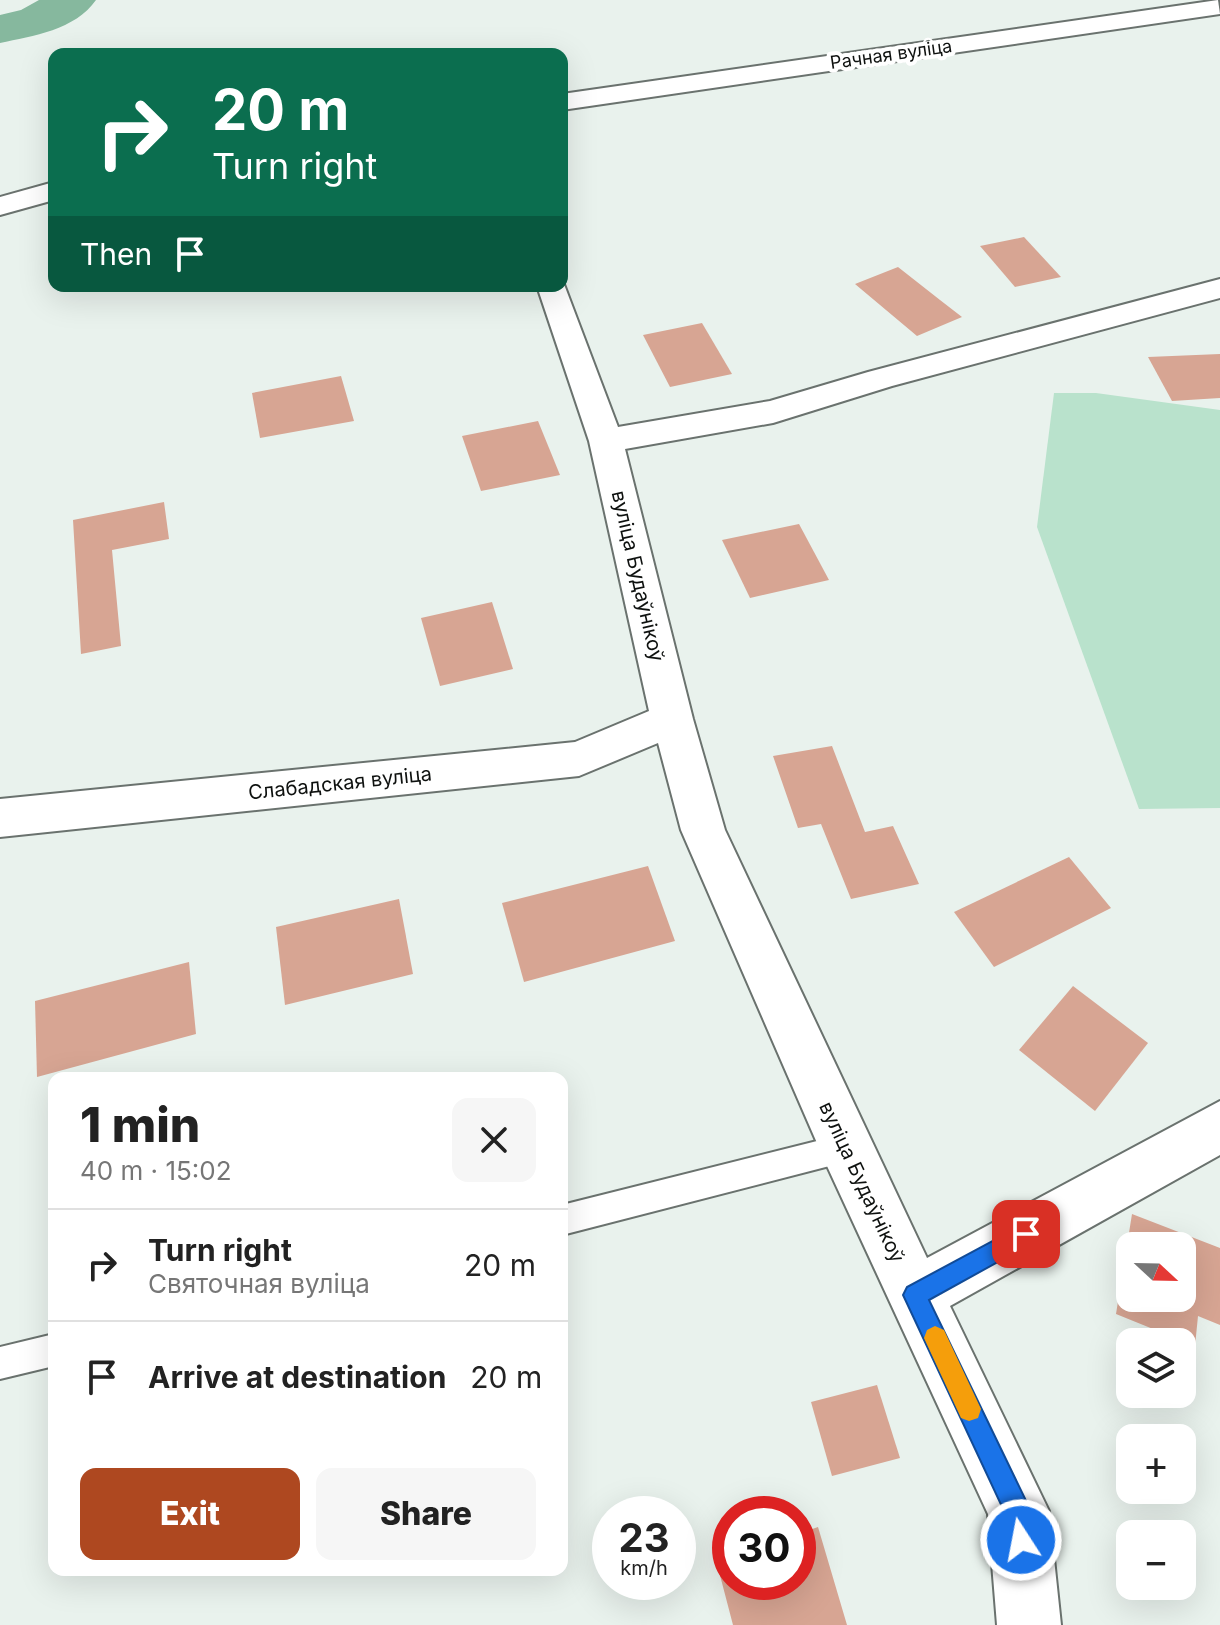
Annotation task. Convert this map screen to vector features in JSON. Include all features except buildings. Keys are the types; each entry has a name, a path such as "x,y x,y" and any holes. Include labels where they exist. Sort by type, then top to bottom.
{"street":[{"name":"Рачная вуліца","path":"568,101 1220,7"},
{"path":"0,206 48,193"},
{"path":"606,441 773,412 880,379 1220,288"},
{"name":"вуліца Будаўнікоў","path":"554,292 606,441 672,719 703,830 845,1148 1018,1511 1029,1625"},
{"name":"Слабадская вуліца","path":"0,818 579,759 672,719"},
{"path":"915,1295 1220,1127"}],"lane":[{"path":"568,1218 845,1148"},
{"path":"0,1363 48,1351"}],"green space":[{"path":"1054,393 1096,393 1220,410 1220,808 1139,809 1037,527"}],"waterway":[{"path":"0,29 36,21 73,0"}],"slow traffic":[{"path":"935,1338 969,1409"}],"route":[{"path":"1021,1540 1018,1511 915,1295 1026,1234"}]}
